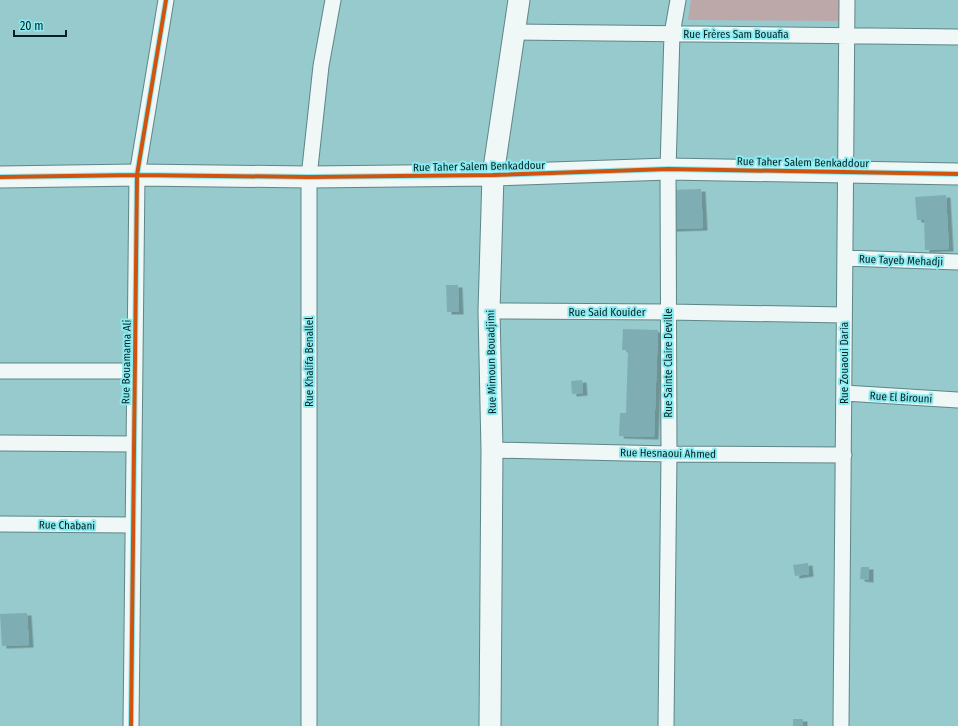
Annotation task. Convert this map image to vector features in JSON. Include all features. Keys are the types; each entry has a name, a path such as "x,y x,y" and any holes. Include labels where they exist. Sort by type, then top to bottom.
{"street":[{"name":"Rue Bouamama Ali","path":"131,726 137,175 166,0"},
{"name":"Rue Khalifa Benallel","path":"309,726 309,177 321,66 333,0"},
{"name":"Rue Mimoun Bouadjimi","path":"490,726 492,450 489,311 493,175 513,32 519,0"},
{"name":"Rue Sainte Claire Deville","path":"666,726 669,454 668,169 672,34 678,0"},
{"name":"Rue Zouaoui Daria","path":"841,726 847,0"},
{"name":"Rue Frères Sam Bouafia","path":"513,32 958,37"},
{"name":"Rue Taher Salem Benkaddour","path":"0,177 137,175 309,177 493,175 668,169 958,174"},
{"name":"Rue Tayeb Mehadji","path":"845,258 958,262"},
{"name":"Rue Said Kouider","path":"489,311 844,315"},
{"path":"0,371 135,371"},
{"name":"Rue El Birouni","path":"844,394 958,400"},
{"path":"0,443 134,444"},
{"name":"Rue Hesnaoui Ahmed","path":"492,450 669,454 844,455"},
{"name":"Rue Chabani","path":"0,524 133,525"}],"shaded area":[{"path":"691,0 842,0 842,21 688,20"}],"building":[{"path":"701,189 703,228 672,229 670,190"},
{"path":"946,195 949,249 925,250 924,220 917,220 915,197"},
{"path":"446,285 458,285 459,312 447,312"},
{"path":"623,329 658,330 654,437 619,436 620,413 626,413 628,350 622,350"},
{"path":"582,380 583,393 572,394 571,381"},
{"path":"808,563 809,574 795,576 793,565"},
{"path":"861,567 869,567 869,580 860,579"},
{"path":"27,613 29,645 2,646 0,614"},
{"path":"793,719 803,719 803,726 793,726"}],"cycle path":[{"path":"131,726 137,175 166,0"},
{"path":"0,177 137,175 309,177 493,175 668,169 958,174"}]}
